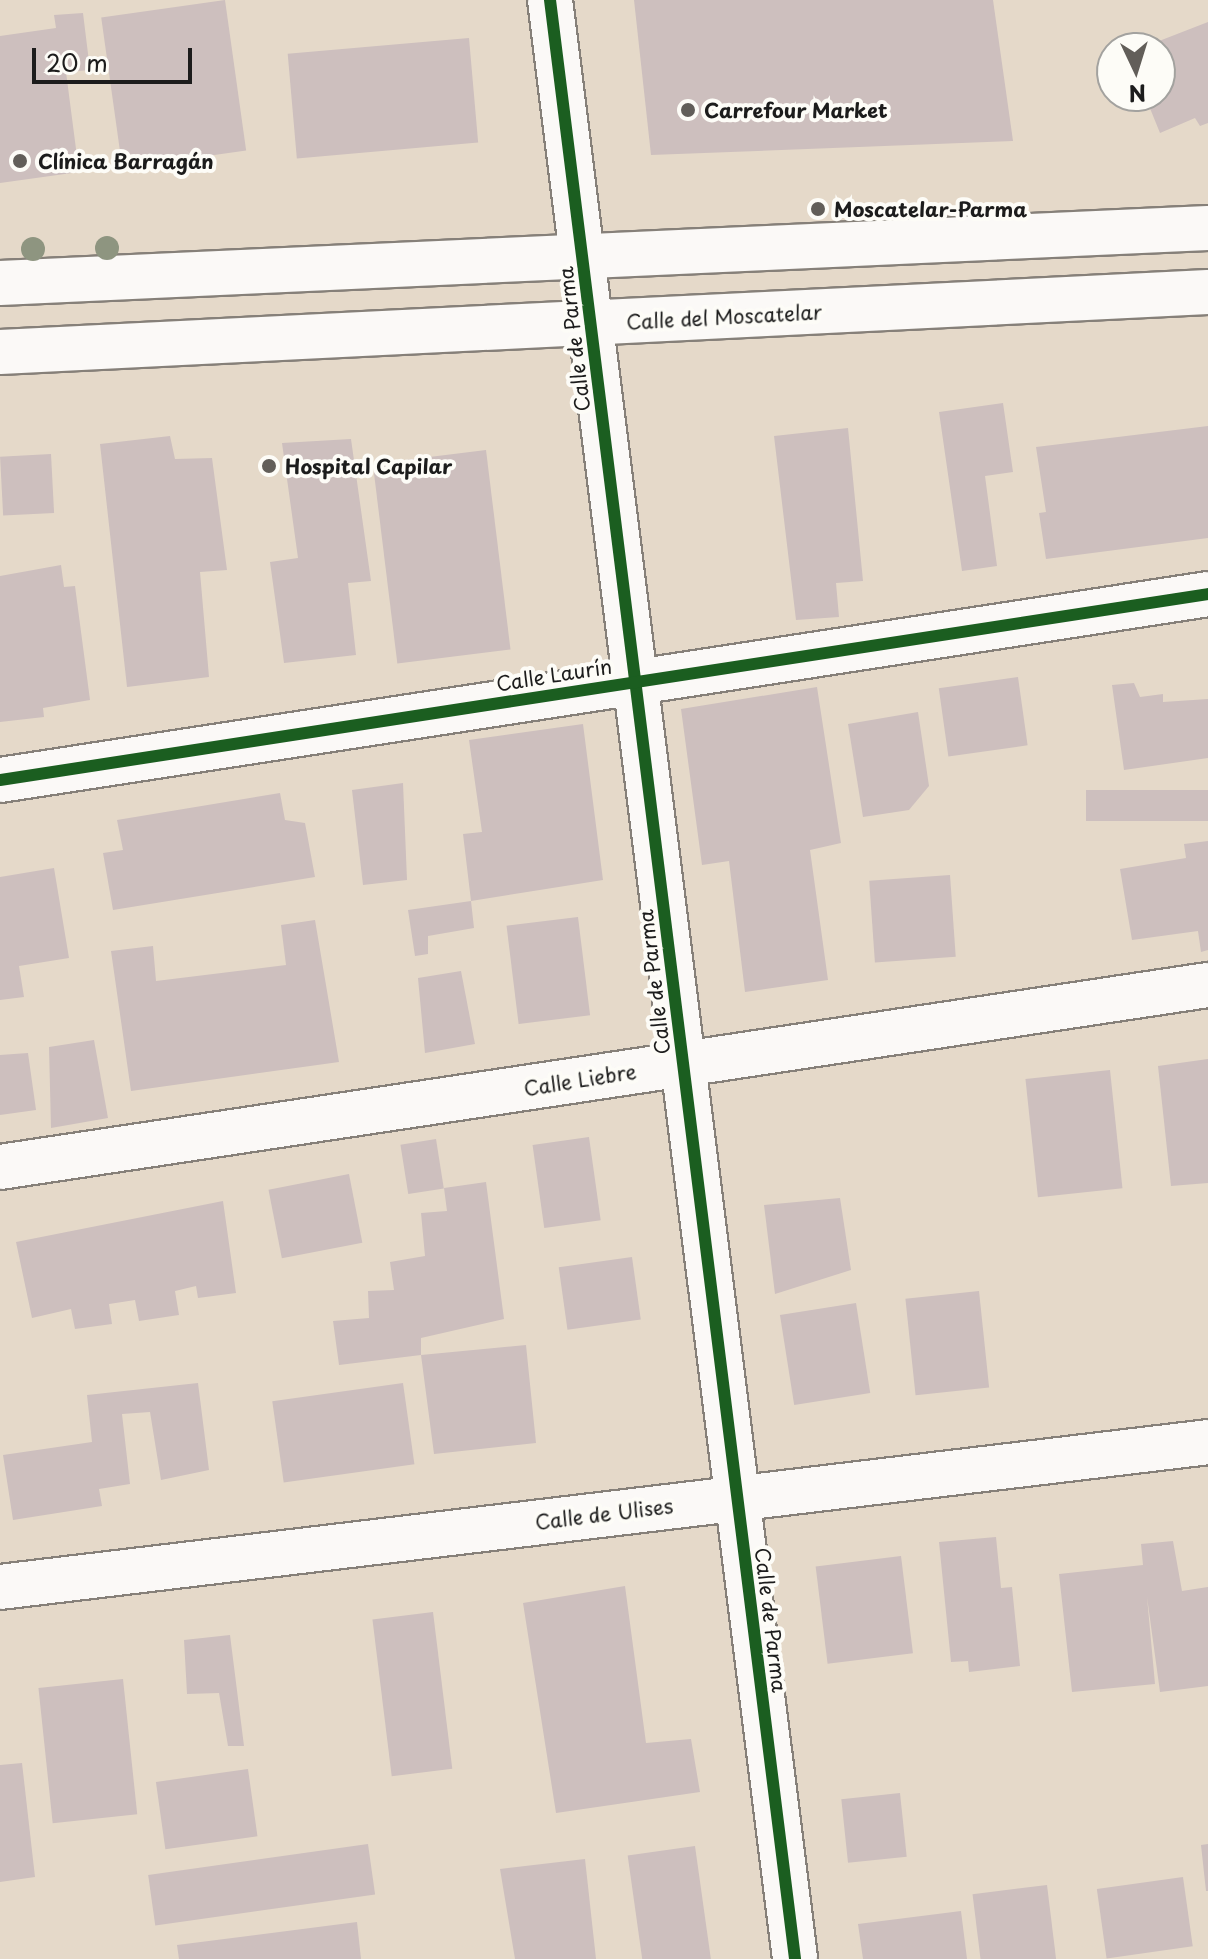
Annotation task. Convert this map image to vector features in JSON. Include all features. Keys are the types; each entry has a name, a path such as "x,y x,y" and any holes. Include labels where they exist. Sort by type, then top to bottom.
{"street":[{"name":"Calle de Parma","path":"550,0 638,682 735,1498 795,1959"},
{"path":"0,283 1208,228"},
{"name":"Calle del Moscatelar","path":"0,352 1208,292"},
{"name":"Calle Laurín","path":"0,780 1208,594"},
{"name":"Calle Liebre","path":"0,1167 1208,985"},
{"name":"Calle de Ulises","path":"0,1587 1208,1442"}],"building":[{"path":"225,0 246,151 122,168 101,17"},
{"path":"634,0 993,0 1013,141 651,155"},
{"path":"83,13 90,70 66,72 79,172 0,183 0,36 56,28 54,15"},
{"path":"1208,22 1208,123 1200,126 1195,118 1160,133 1151,112 1176,112 1176,34"},
{"path":"469,38 478,143 297,158 288,54"},
{"path":"1003,403 1013,472 985,476 997,566 962,571 939,412"},
{"path":"1208,426 1208,538 1046,559 1039,513 1046,512 1036,447"},
{"path":"848,428 863,581 836,583 839,617 796,620 774,436"},
{"path":"170,436 175,459 212,458 227,570 200,572 209,677 127,687 100,444"},
{"path":"351,439 371,581 348,583 356,655 284,663 270,562 298,558 282,443"},
{"path":"486,450 510,650 397,663 373,464"},
{"path":"51,454 54,513 3,516 0,457"},
{"path":"61,565 64,587 75,586 90,700 43,708 44,717 0,722 0,576"},
{"path":"1018,677 1028,745 948,756 939,688"},
{"path":"1134,683 1140,697 1163,694 1163,702 1208,699 1208,758 1124,770 1112,685"},
{"path":"817,687 841,843 810,850 828,980 745,992 729,861 702,865 681,709"},
{"path":"918,712 929,786 909,810 863,817 848,724"},
{"path":"583,724 603,880 471,901 463,834 482,832 469,740"},
{"path":"403,783 407,880 363,885 352,790"},
{"path":"1086,790 1208,790 1208,821 1086,821"},
{"path":"280,793 285,820 305,823 315,877 113,910 103,853 123,850 117,820"},
{"path":"1208,841 1208,950 1201,952 1198,931 1132,940 1120,869 1186,858 1184,844"},
{"path":"54,868 69,958 19,966 24,997 0,1000 0,877"},
{"path":"950,875 956,957 875,962 869,881"},
{"path":"471,901 474,928 428,936 428,954 415,956 408,910"},
{"path":"578,917 590,1015 519,1024 507,926"},
{"path":"315,920 339,1062 131,1091 111,951 153,946 156,981 286,965 281,925"},
{"path":"461,971 475,1044 425,1053 418,978"},
{"path":"94,1040 108,1118 51,1128 49,1047"},
{"path":"28,1053 36,1110 0,1115 0,1055"},
{"path":"1208,1059 1208,1183 1171,1186 1158,1066"},
{"path":"1110,1070 1122,1188 1038,1197 1025,1079"},
{"path":"589,1137 601,1220 544,1228 533,1145"},
{"path":"436,1139 444,1188 408,1194 400,1145"},
{"path":"349,1174 362,1243 282,1258 269,1190"},
{"path":"486,1182 504,1319 421,1338 421,1355 339,1365 333,1321 369,1318 368,1291 394,1290 390,1262 425,1256 421,1213 447,1211 444,1188"},
{"path":"840,1198 851,1270 775,1294 764,1205"},
{"path":"223,1201 236,1293 198,1298 196,1286 175,1291 179,1315 139,1321 135,1300 109,1304 112,1324 75,1329 71,1309 32,1318 16,1242"},
{"path":"632,1257 641,1319 567,1330 559,1267"},
{"path":"979,1291 989,1387 916,1395 905,1299"},
{"path":"856,1303 870,1393 794,1405 780,1315"},
{"path":"526,1345 536,1443 434,1454 421,1355"},
{"path":"198,1383 209,1470 161,1480 150,1412 122,1414 130,1484 99,1489 102,1506 13,1520 3,1455 92,1442 87,1395"},
{"path":"403,1383 414,1464 284,1483 272,1401"},
{"path":"996,1537 1001,1588 1012,1587 1020,1666 969,1672 968,1661 951,1662 939,1542"},
{"path":"1173,1541 1182,1591 1208,1587 1208,1686 1160,1692 1147,1597 1155,1684 1072,1692 1059,1574 1143,1565 1141,1544"},
{"path":"901,1556 913,1653 828,1664 816,1566"},
{"path":"625,1586 646,1743 691,1739 700,1792 556,1813 523,1603"},
{"path":"433,1612 452,1769 392,1776 372,1619"},
{"path":"230,1635 244,1746 228,1746 219,1693 187,1694 184,1640"},
{"path":"123,1679 137,1814 53,1823 38,1688"},
{"path":"22,1763 35,1877 0,1882 0,1765"},
{"path":"248,1769 257,1836 165,1849 156,1782"},
{"path":"900,1793 907,1857 848,1863 841,1799"},
{"path":"368,1844 375,1895 155,1925 148,1875"},
{"path":"1208,1844 1208,1891 1206,1891 1201,1845"},
{"path":"695,1846 711,1959 642,1959 628,1855"},
{"path":"585,1859 596,1959 515,1959 500,1869"},
{"path":"1183,1877 1193,1946 1107,1958 1097,1889"},
{"path":"1047,1885 1056,1959 981,1959 973,1894"},
{"path":"961,1911 967,1959 863,1959 858,1924"},
{"path":"357,1922 361,1959 179,1959 177,1945"}],"cycle path":[{"path":"550,0 795,1959"},
{"path":"0,780 1208,594"}],"place":[{"name":"Carrefour Market","path":"688,110"},
{"name":"Clínica Barragán","path":"20,161"},
{"name":"Moscatelar-Parma","path":"818,209"},
{"name":"Hospital Capilar","path":"269,466"}]}
